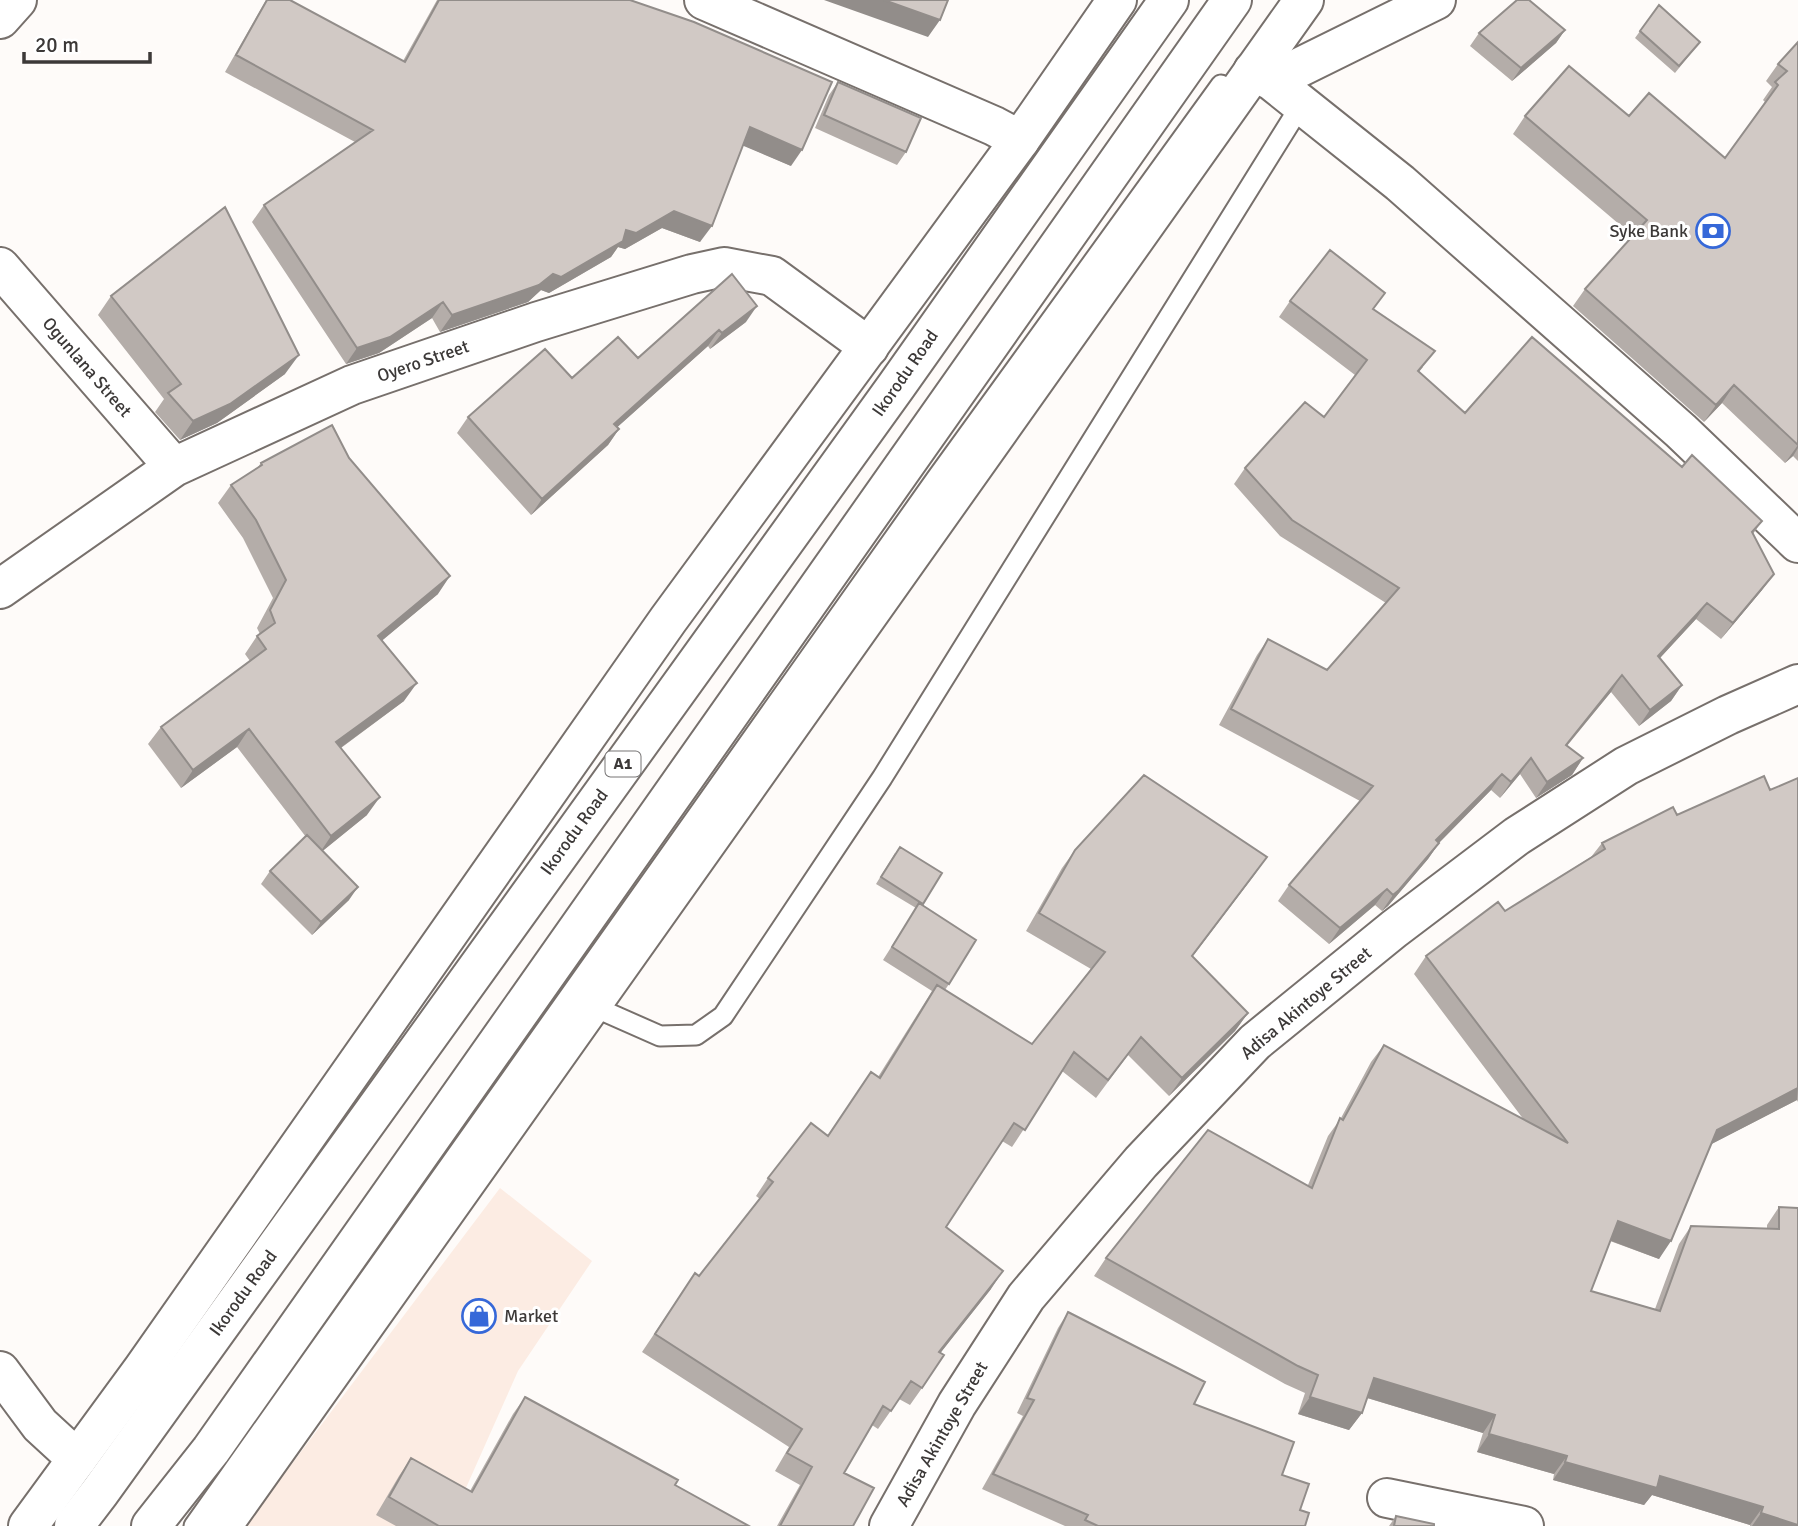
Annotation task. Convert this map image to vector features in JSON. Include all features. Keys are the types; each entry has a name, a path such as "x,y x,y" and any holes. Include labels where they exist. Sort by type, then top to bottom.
{"main road":[{"path":"0,19 18,0"},
{"path":"704,0 994,126 1020,140"},
{"path":"28,1526 151,1358 668,620 1020,140 1117,0"},
{"name":"Ikorodu Road","path":"74,1526 897,385 1169,0"},
{"path":"151,1526 211,1450 1232,0"},
{"path":"222,1526 1201,148 1262,76 1304,0"},
{"path":"1262,76 1436,0"},
{"path":"1262,76 1400,183 1671,421 1791,534 1798,544"},
{"name":"Ogunlana Street","path":"0,267 174,467"},
{"name":"Oyero Street","path":"0,589 174,467 352,385 536,322 692,274 724,267 772,276 869,347"},
{"name":"Adisa Akintoye Street","path":"889,1526 957,1404 1026,1297 1141,1162 1255,1042 1394,929 1517,836 1626,766 1728,715 1798,684"},
{"path":"0,1371 40,1425 77,1459"},
{"path":"1387,1498 1524,1526"}],"lane":[{"path":"194,1526 936,479 1282,0"},
{"path":"592,1006 660,1036 696,1035 723,1016 882,779 1301,105"}],"shaded area":[{"name":"Market","path":"500,1188 592,1261 518,1371 449,1526 245,1526"}],"building":[{"path":"267,0 290,0 405,62 439,0 630,0 694,22 832,82 802,150 750,127 712,226 674,211 636,233 626,230 623,241 561,277 553,274 539,285 452,315 443,302 390,337 357,348 264,205 373,130 236,55"},
{"path":"884,0 948,0 940,20"},
{"path":"1517,0 1529,0 1565,30 1521,68 1479,33"},
{"path":"1659,5 1700,42 1679,66 1640,31"},
{"path":"1798,42 1798,445 1734,385 1716,405 1585,289 1647,220 1525,116 1569,66 1629,116 1649,93 1725,158 1778,85 1775,82 1787,71 1778,64"},
{"path":"838,82 921,118 906,152 824,115"},
{"path":"225,207 299,355 230,404 193,421 168,393 181,384 111,296"},
{"path":"1330,250 1385,293 1373,309 1435,351 1418,371 1465,413 1532,337 1682,467 1692,455 1762,521 1752,532 1774,574 1733,623 1707,603 1658,656 1682,685 1650,710 1622,675 1566,745 1583,758 1547,782 1531,758 1511,782 1502,774 1436,840 1439,843 1399,890 1393,895 1387,889 1340,928 1289,885 1373,786 1231,709 1268,639 1327,670 1399,588 1292,520 1245,468 1305,402 1324,417 1367,360 1290,301"},
{"path":"732,274 757,306 722,333 719,330 614,424 619,429 542,499 468,417 545,349 572,378 618,337 638,358"},
{"path":"332,425 349,458 450,576 378,636 417,683 336,742 380,797 331,836 249,729 193,770 161,727 266,649 257,636 275,623 270,610 286,580 256,520 231,485 262,465 261,463"},
{"path":"1144,775 1267,857 1192,956 1248,1013 1182,1078 1141,1037 1108,1080 1074,1052 1025,1130 1014,1123 946,1227 1003,1271 939,1352 944,1355 922,1388 911,1381 891,1411 883,1406 844,1473 874,1488 853,1526 780,1526 812,1467 787,1453 802,1429 655,1334 695,1273 699,1276 773,1182 768,1178 811,1123 828,1136 871,1072 880,1078 937,985 1032,1044 1105,952 1039,913 1075,850"},
{"path":"1764,776 1770,790 1798,778 1798,1088 1717,1130 1671,1241 1618,1221 1591,1291 1660,1311 1691,1226 1779,1229 1779,1207 1798,1208 1798,1525 1761,1513 1763,1507 1660,1476 1657,1488 1565,1462 1567,1456 1489,1434 1495,1415 1374,1378 1362,1413 1310,1397 1318,1375 1106,1258 1208,1130 1312,1188 1340,1118 1343,1120 1384,1045 1568,1143 1426,956 1498,902 1505,911 1605,849 1602,843 1673,807 1677,815"},
{"path":"307,835 358,887 321,922 270,871"},
{"path":"900,847 942,873 923,904 881,877"},
{"path":"919,903 976,940 949,984 892,947"},
{"path":"1068,1312 1205,1382 1194,1404 1294,1442 1282,1475 1309,1484 1300,1510 1309,1513 1305,1526 1098,1526 1085,1520 1088,1515 993,1474 1034,1400 1027,1398"},
{"path":"525,1397 678,1480 675,1485 749,1526 439,1526 389,1497 411,1458 472,1492"},
{"path":"1396,1516 1434,1524 1434,1526 1394,1526"}],"place":[{"name":"Syke Bank","path":"1713,231"},
{"name":"Market","path":"479,1316"}]}
